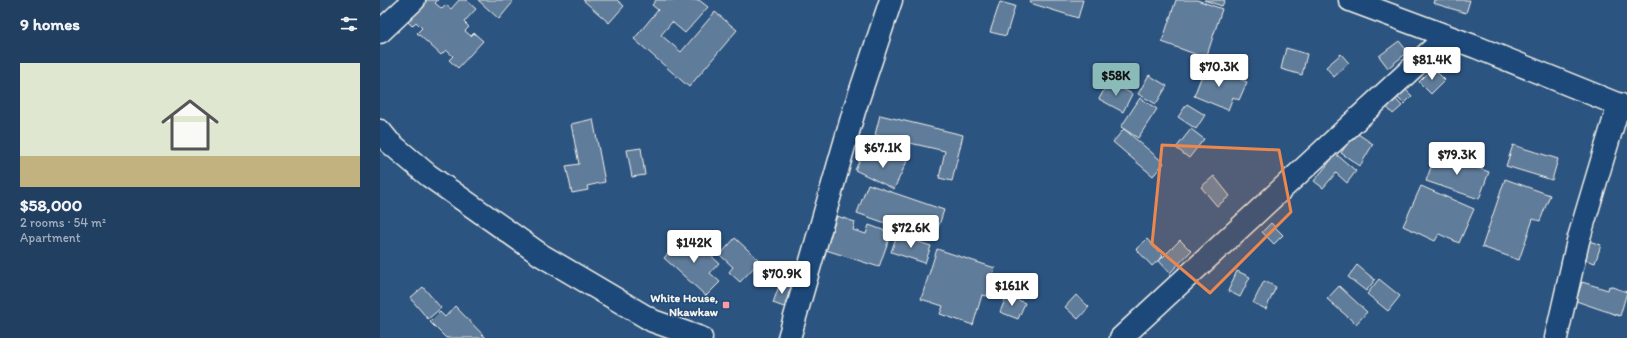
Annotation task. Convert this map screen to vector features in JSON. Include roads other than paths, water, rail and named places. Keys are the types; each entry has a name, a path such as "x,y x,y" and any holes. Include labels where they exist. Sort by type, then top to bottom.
{"street":[{"path":"380,32 414,0"},
{"path":"789,338 854,111 891,0"},
{"path":"1350,0 1623,106 1578,241 1556,338"},
{"path":"1121,338 1434,47 1460,42"},
{"path":"383,141 428,175 541,255 653,321 701,338"}],"place":[{"name":"White House, Nkawkaw","path":"726,305"}]}
